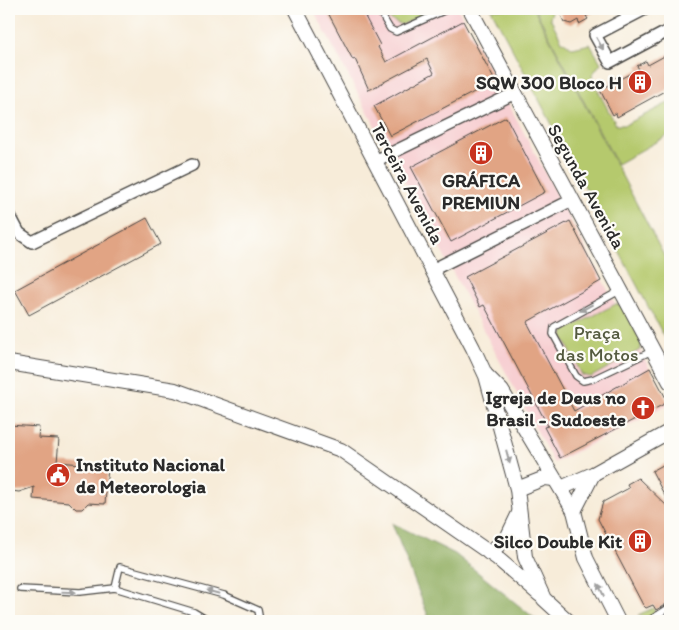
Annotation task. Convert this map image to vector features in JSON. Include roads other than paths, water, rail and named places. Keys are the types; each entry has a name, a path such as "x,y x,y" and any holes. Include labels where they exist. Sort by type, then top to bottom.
{"street":[{"name":"Terceira Avenida","path":"295,9 486,376 516,489 526,558 544,599 568,621"},
{"name":"Segunda Avenida","path":"470,9 670,382"},
{"path":"645,9 595,35 610,62 670,30"},
{"path":"375,161 515,93"},
{"path":"9,214 19,233 32,242 192,165"},
{"path":"432,270 572,200"},
{"path":"9,364 176,390 341,450 493,556 544,599"},
{"name":"Terceira Avenida","path":"486,376 502,390 574,511 586,558 617,621"},
{"path":"516,489 545,478 558,484 593,474 670,431"},
{"path":"574,511 593,474"},
{"path":"493,556 507,538 520,510"},
{"path":"493,556 526,558"}],"lane":[{"path":"378,9 390,29 396,32 448,9"},
{"path":"622,290 556,324 553,334 576,376 583,381 600,376 654,350"},
{"path":"115,588 120,566 239,600 258,610 260,621"},
{"path":"20,589 80,592 115,588 194,612 209,621"},
{"path":"648,621 670,607"}],"place":[{"name":"SQW 300 Bloco H","path":"640,82"},
{"name":"GRÁFICA PREMIUN","path":"481,153"},
{"name":"Igreja de Deus no Brasil - Sudoeste","path":"643,408"},
{"name":"Instituto Nacional de Meteorologia","path":"58,475"},
{"name":"Silco Double Kit","path":"640,541"}],"park label":[{"name":"Praça das Motos","path":"597,343"}]}
